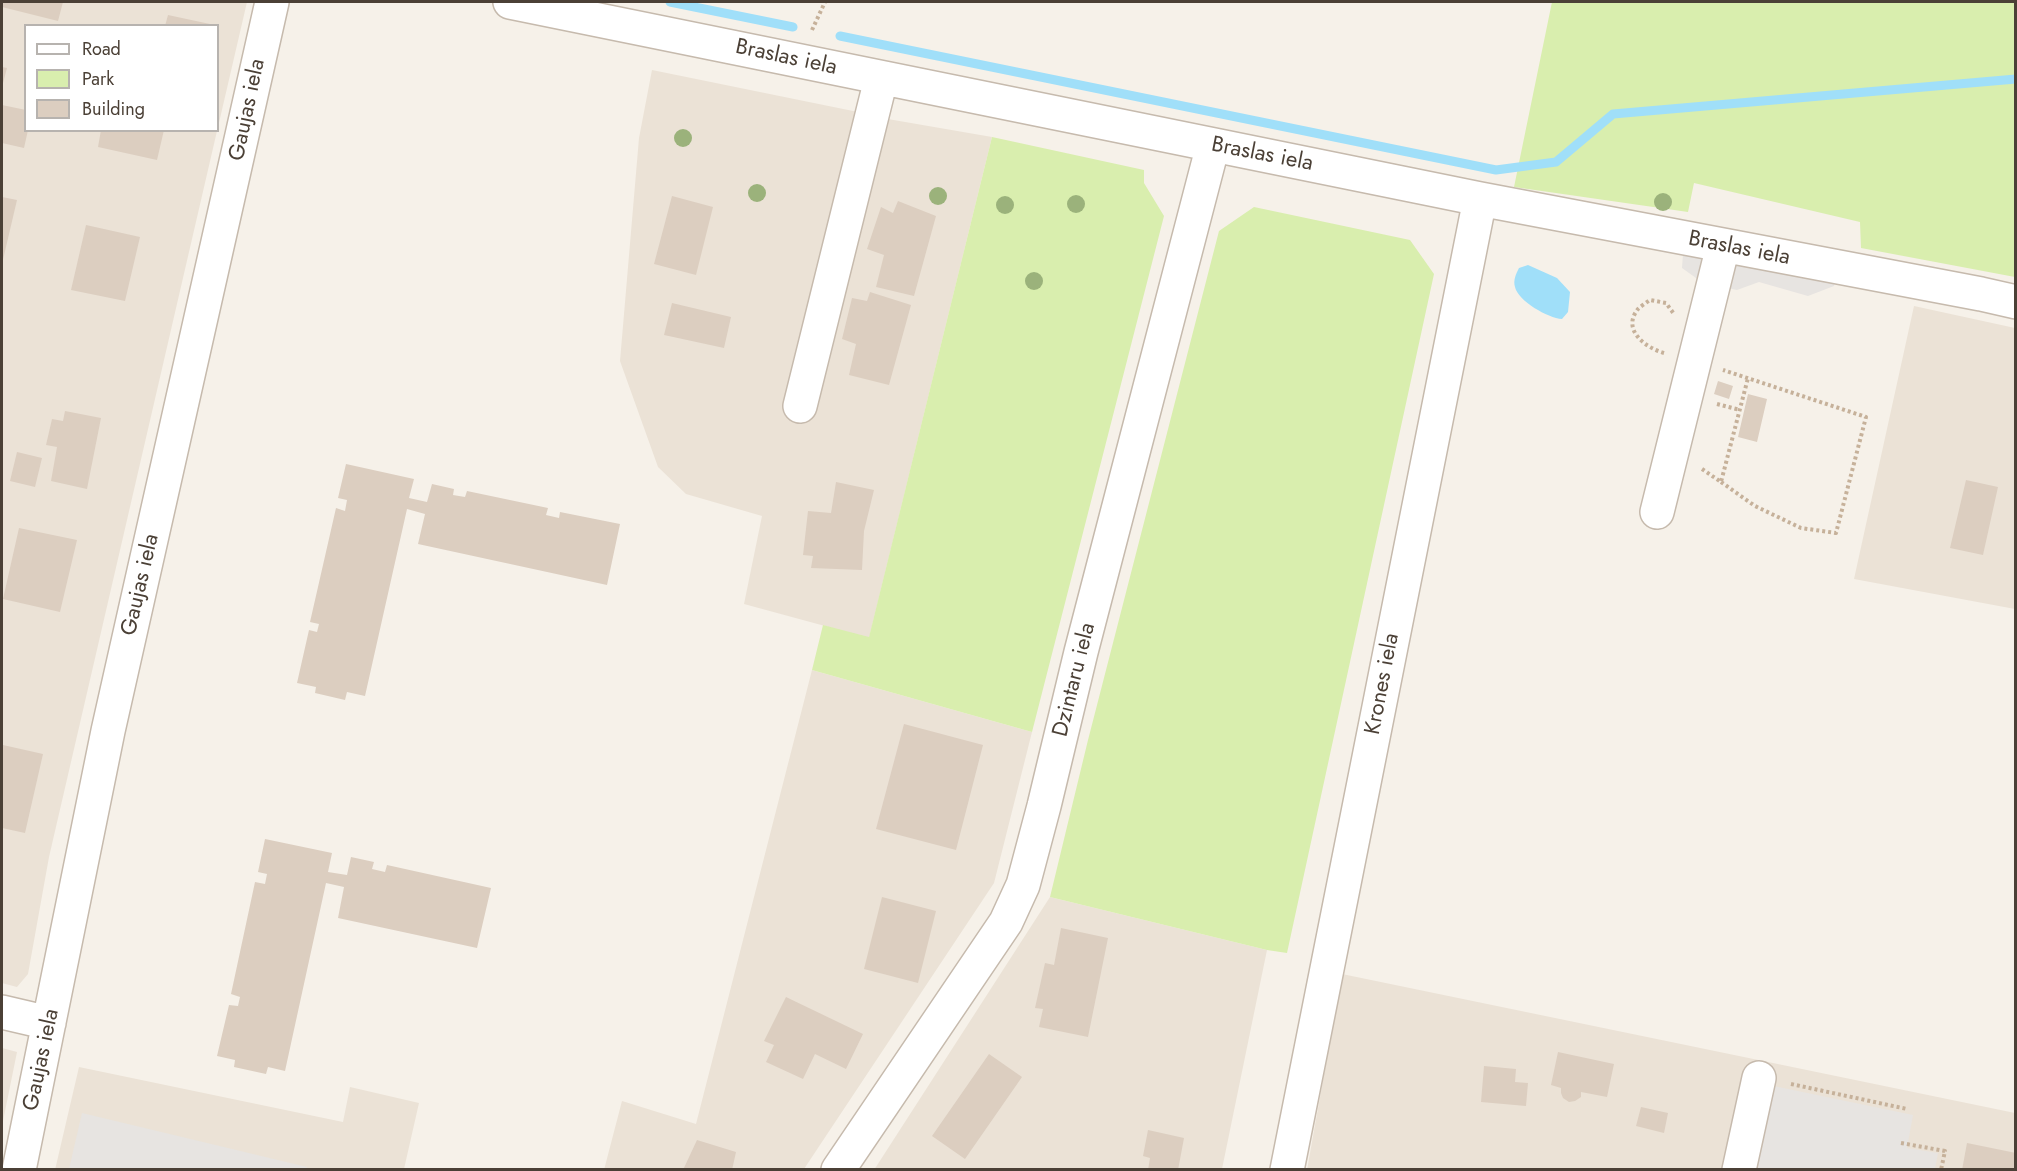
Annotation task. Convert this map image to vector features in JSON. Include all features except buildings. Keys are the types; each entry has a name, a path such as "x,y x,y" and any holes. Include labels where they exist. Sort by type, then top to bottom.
{"street":[{"name":"Gaujas iela","path":"19,1170 108,731 272,2"},
{"name":"Braslas iela","path":"510,2 1480,199 2016,302"},
{"path":"800,406 881,79"},
{"name":"Dzintaru iela","path":"838,1170 1006,922 1023,885 1084,640 1213,145"},
{"name":"Krones iela","path":"1287,1170 1480,199"},
{"path":"1658,512 1723,246"},
{"path":"2,1012 49,1023"},
{"path":"1739,1170 1759,1078"}],"path":[{"path":"1721,482 1748,378"},
{"path":"1673,451 1755,506 1801,528 1836,533 1866,417"},
{"path":"1759,1078 1907,1109"},
{"path":"1901,1143 1945,1151 1941,1170"}],"shaded area":[{"path":"2,2 247,2 219,123 219,24 24,24 24,132 217,132 49,857 28,974 17,987 2,983"},
{"path":"652,70 858,112 787,415 809,420 882,118 992,137 869,638 744,604 762,516 686,494 658,467 620,361 639,138"},
{"path":"1684,239 1838,268 1834,286 1808,296 1759,282 1737,290 1703,283 1682,268"},
{"path":"1914,306 2015,328 2015,609 1854,579"},
{"path":"812,670 1032,732 994,883 804,1169 604,1170 622,1101 696,1124"},
{"path":"1050,897 1267,950 1222,1169 874,1170"},
{"path":"1342,974 2015,1113 2015,1169 1307,1170"},
{"path":"2,1048 17,1052 2,1126"},
{"path":"79,1067 343,1122 350,1087 419,1103 404,1169 55,1170"},
{"path":"1745,1080 1913,1115 1907,1148 1938,1153 1935,1169 1728,1170"},
{"path":"82,1113 307,1167 306,1169 69,1169"}],"green space":[{"path":"1552,2 2015,2 2015,277 1861,248 1860,222 1694,183 1688,212 1514,187"},
{"path":"992,137 1144,170 1144,183 1164,216 1032,732 812,670 823,625 869,637"},
{"path":"1254,207 1410,240 1434,274 1287,953 1050,897 1219,231"}],"water":[{"path":"1528,265 1557,278 1570,292 1568,312 1562,319 1549,316 1534,308 1517,292 1514,284 1516,275 1519,268"}],"waterway":[{"path":"670,2 793,27"},
{"path":"840,36 1496,170 1556,162 1613,114 2016,79"}]}
